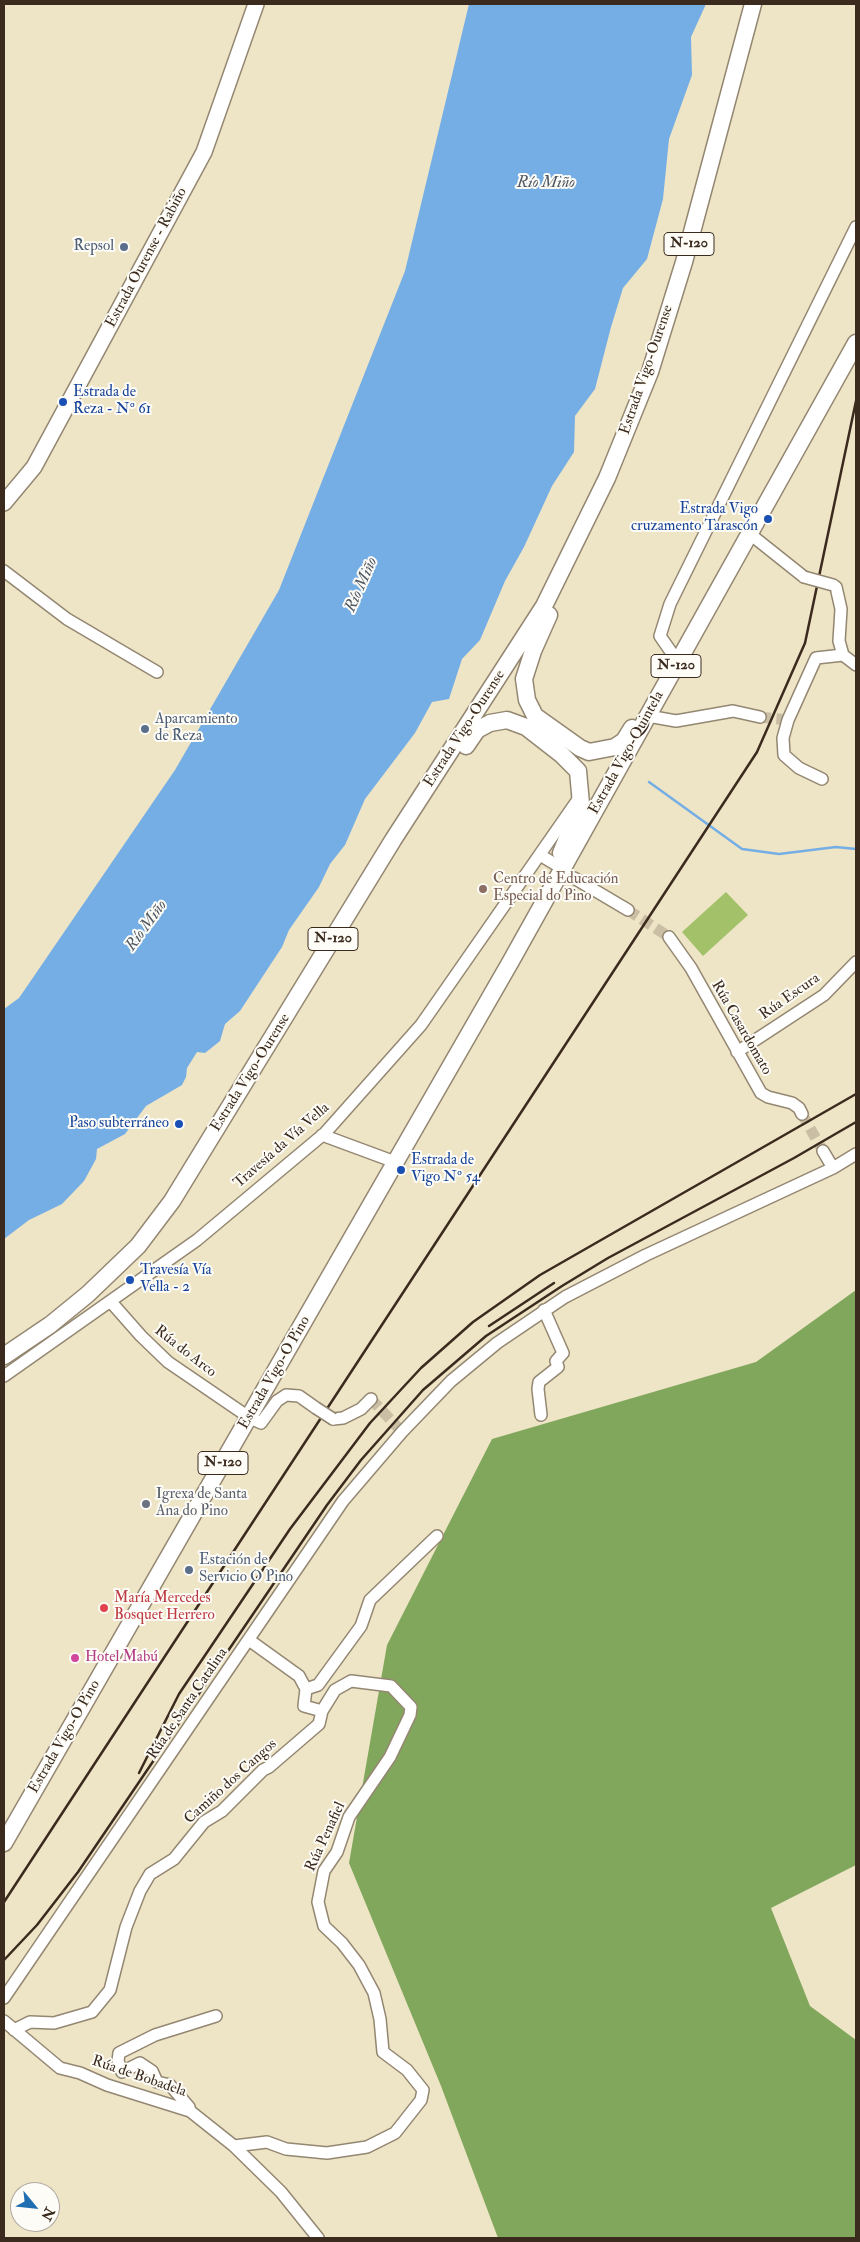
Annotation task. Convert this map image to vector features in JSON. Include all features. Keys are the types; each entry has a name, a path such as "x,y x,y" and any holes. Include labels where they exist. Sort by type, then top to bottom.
{"highway":[{"name":"Estrada Vigo-Ourense","path":"4,1356 58,1319 88,1294 138,1246 172,1202 393,840 544,606 608,478 650,372 684,262 752,4"},
{"name":"Estrada Vigo-Quintela","path":"395,1162 511,961 856,342"},
{"path":"608,478 582,544 532,650 524,679 527,700 535,716 546,725 580,748 589,752 601,751 624,741 663,675 678,662"},
{"path":"324,953 477,730 490,723 507,720 526,727 578,771 581,804 511,961"},
{"name":"Estrada Vigo-O Pino","path":"4,1843 250,1418 395,1162"}],"main road":[{"name":"Estrada Ourense - Rabiño","path":"6,501 34,467 204,152 256,4"}],"street":[{"path":"678,662 660,636 670,604 856,227"},
{"path":"750,534 804,577 836,587 841,609 839,641 843,655 856,664"},
{"path":"4,571 67,618 157,672"},
{"path":"822,778 799,768 784,755 783,738 788,720 816,658 843,655"},
{"path":"648,716 676,721 733,712 760,718"},
{"name":"Travesía da Vía Vella","path":"4,1376 197,1240 322,1135 421,1025 580,796"},
{"path":"571,852 574,878"},
{"path":"540,855 555,864"},
{"path":"544,899 564,883 574,878"},
{"path":"574,878 628,910"},
{"name":"Rúa Casardomato","path":"669,938 691,968 761,1092 768,1097 792,1103 799,1108 802,1114"},
{"name":"Rúa Escura","path":"737,1052 824,996 856,962"},
{"path":"322,1135 395,1162"},
{"path":"823,1151 833,1168"},
{"name":"Rúa de Santa Catalina","path":"4,1998 343,1501 402,1432 457,1376 497,1343 544,1310 646,1255 833,1168 856,1154"},
{"name":"Rúa do Arco","path":"111,1302 141,1336 168,1362 250,1418"},
{"path":"541,1415 539,1382 558,1367 556,1360 562,1353 544,1310"},
{"path":"250,1418 261,1423 278,1401 286,1395 299,1396 333,1419 344,1418 361,1409 370,1399"},
{"path":"306,1689 318,1685 361,1626 370,1600 437,1536"},
{"path":"249,1640 299,1676 306,1689 304,1706 322,1711"},
{"name":"Camiño dos Cangos","path":"7,2026 30,2022 54,2023 92,2012 110,1990 126,1927 140,1891 150,1874 174,1859 204,1822 222,1811 263,1770 319,1724 322,1711 335,1690 351,1680 392,1686 397,1690"},
{"name":"Rúa Penafiel","path":"234,2146 267,2142 286,2149 327,2153 367,2147 395,2132 421,2100 423,2090 407,2070 383,2052 380,2019 374,1993 359,1965 342,1942 324,1926 318,1902 324,1871 337,1852 348,1817 390,1757 410,1715 411,1707 397,1690"},
{"path":"190,2111 189,2106 170,2085 157,2082 152,2071 140,2063 122,2072 118,2061 119,2053 155,2035 216,2016"},
{"name":"Rúa de Bobadela","path":"7,2026 60,2068 80,2073 107,2085 190,2111 234,2146 281,2192 318,2238"}],"green space":[{"path":"726,892 748,915 703,956 682,932"},
{"path":"856,1290 856,1865 771,1908 810,2006 856,2040 856,2238 498,2238 441,2086 349,1863 387,1645 492,1439 756,1362"}],"water":[{"name":"Río Miño","path":"469,4 706,4 691,37 692,75 669,139 663,199 647,259 623,288 595,389 575,416 574,452 552,486 524,547 505,581 480,640 462,659 449,699 432,702 415,733 365,799 345,845 330,864 319,887 289,930 282,947 240,1011 225,1024 220,1041 205,1053 197,1052 187,1068 186,1077 182,1085 146,1106 125,1134 97,1149 96,1159 84,1181 62,1204 29,1220 4,1239 4,1009 19,998 175,770 279,590 405,271"}],"waterway":[{"path":"649,782 742,849 779,854 836,847 856,849"}],"tunnel":[{"path":"760,717 788,720"},
{"path":"628,910 669,937"},
{"path":"802,1114 823,1151"},
{"path":"371,1399 402,1432"}],"railway":[{"path":"4,1902 757,752 805,643 856,401"},
{"path":"139,1773 179,1694 290,1529 370,1423 421,1368 473,1322 540,1275 856,1094"},
{"path":"4,1960 37,1925 78,1872 327,1505 361,1460 423,1390 486,1336 562,1286 608,1258 794,1158 856,1122"},
{"path":"489,1326 554,1283"}],"place":[{"name":"Repsol","path":"124,247"},
{"name":"Estrada de Reza - Nº 61","path":"63,402"},
{"name":"Estrada Vigo cruzamento Tarascón","path":"768,519"},
{"name":"Aparcamiento de Reza","path":"145,729"},
{"name":"Centro de Educación Especial do Pino","path":"483,889"},
{"name":"Paso subterráneo","path":"179,1124"},
{"name":"Estrada de Vigo Nº 54","path":"401,1170"},
{"name":"Travesía Vía Vella - 2","path":"130,1280"},
{"name":"Igrexa de Santa Ana do Pino","path":"146,1504"},
{"name":"Estación de Servicio O Pino","path":"189,1570"},
{"name":"María Mercedes Bosquet Herrero","path":"104,1608"},
{"name":"Hotel Mabú","path":"75,1658"}]}
